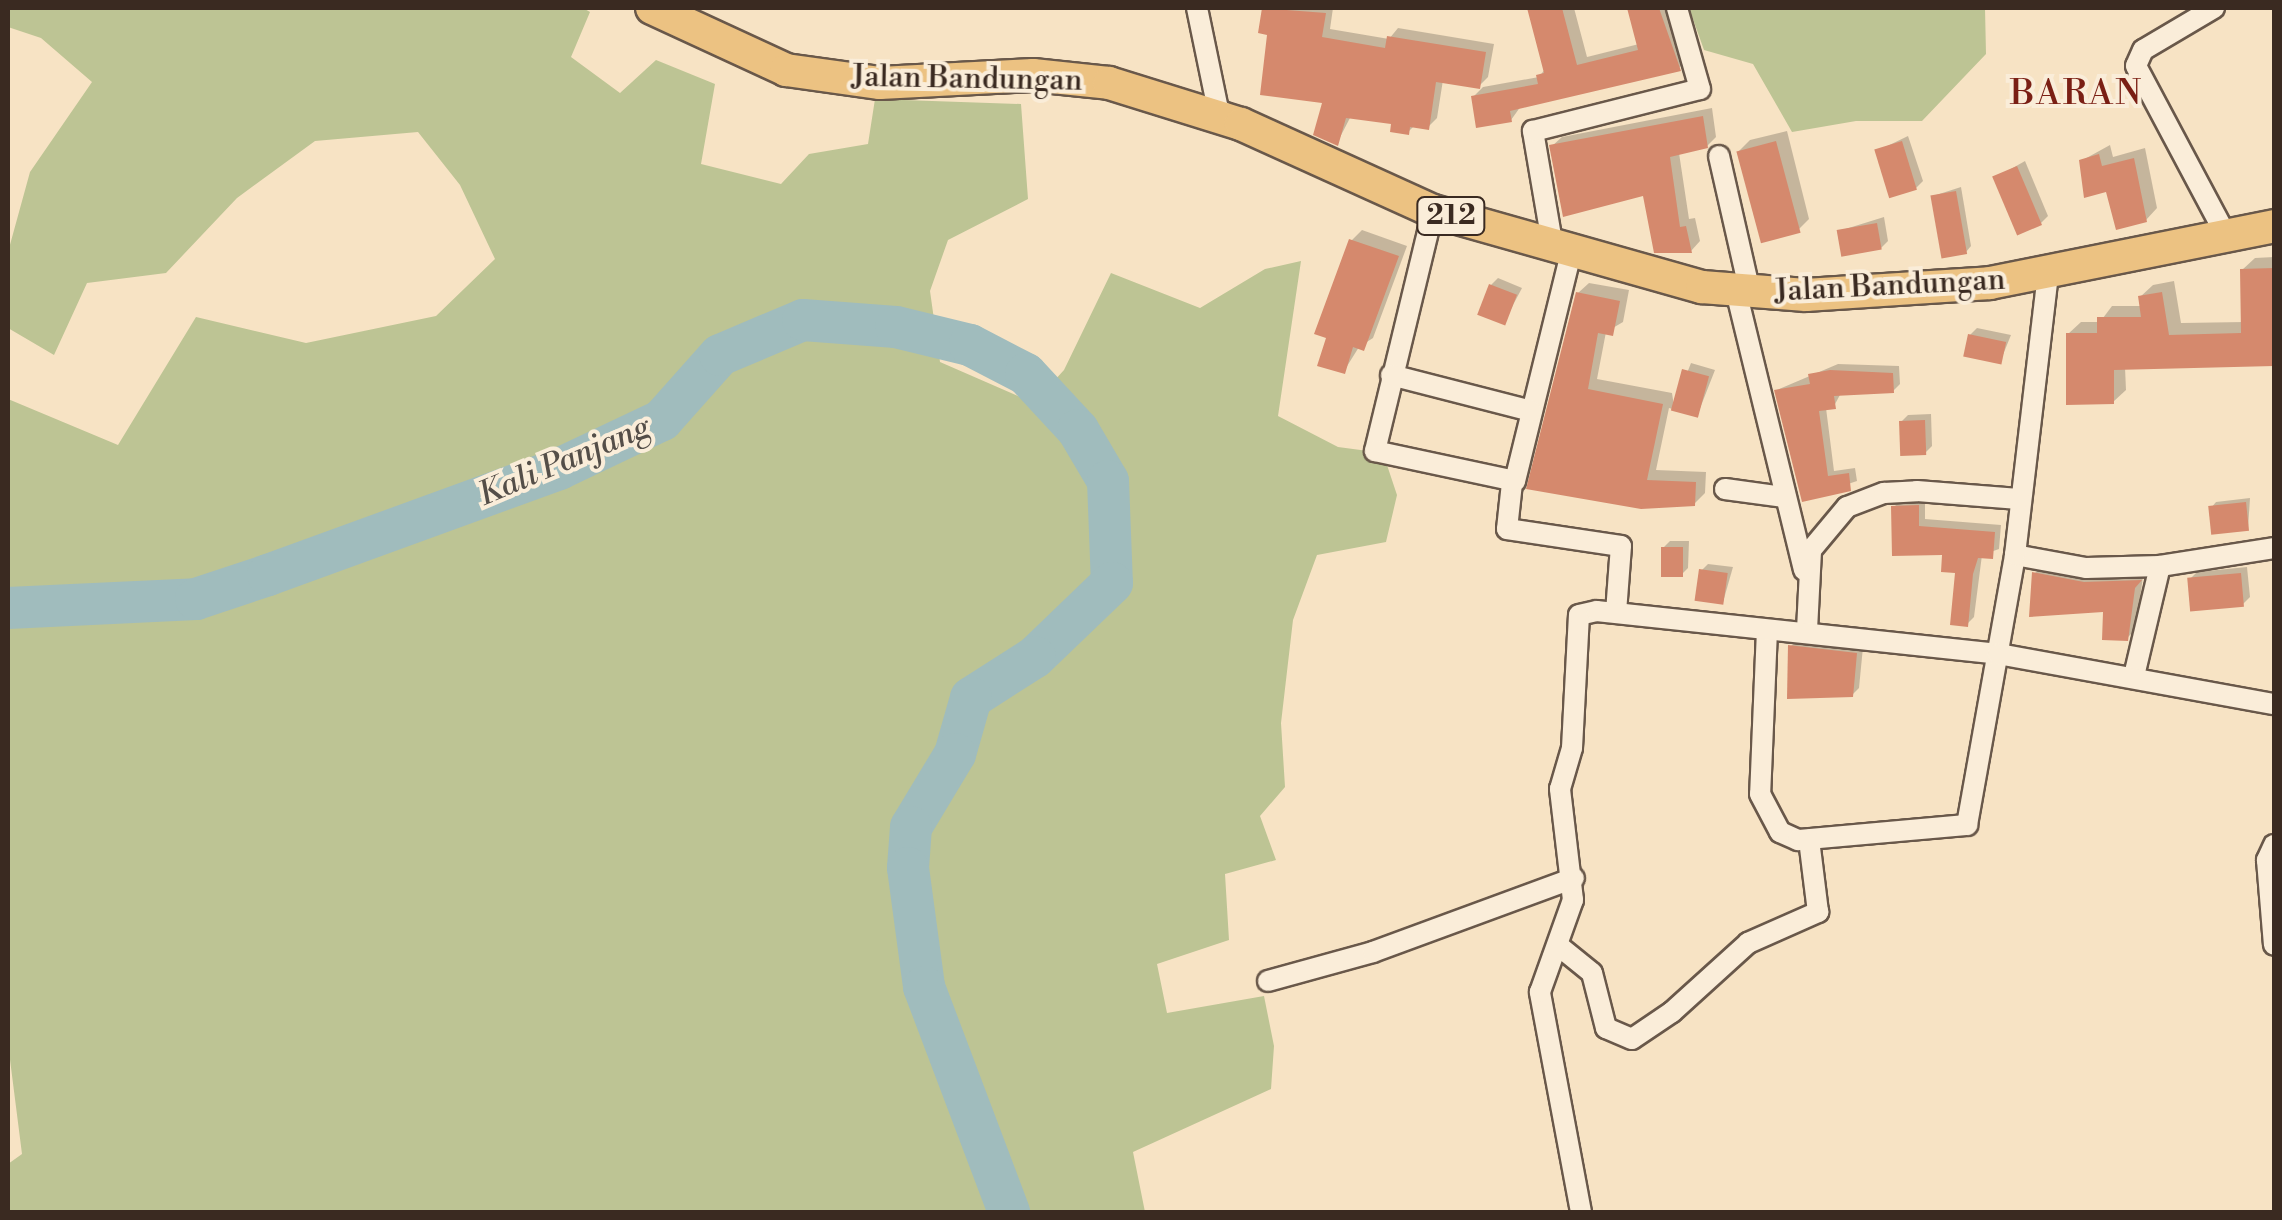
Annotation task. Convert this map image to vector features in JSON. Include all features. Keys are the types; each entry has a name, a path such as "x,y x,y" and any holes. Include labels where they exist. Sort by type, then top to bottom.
{"main road":[{"name":"Jalan Bandungan","path":"652,8 786,70 880,83 1084,78 1240,124 1433,211 1562,250 1743,291 1903,291 2048,274 2274,226"}],"street":[{"path":"1197,8 1218,109 1240,124"},
{"path":"1616,612 1621,546 1508,529 1512,484 1531,411 1562,250 1533,132 1700,89 1677,8"},
{"path":"2214,8 2143,50 2136,66 2227,237"},
{"path":"1719,156 1784,496 1805,573 1807,630"},
{"path":"1433,211 1373,449 1512,484"},
{"path":"1767,630 1760,794 1780,832 1809,840 1966,824 2015,555 2048,274"},
{"path":"1391,376 1531,411"},
{"path":"1725,490 1784,496"},
{"path":"1805,573 1820,534 1864,499 1917,491 2019,499"},
{"path":"2015,555 2086,568 2160,566 2274,548"},
{"path":"2134,676 2160,566"},
{"path":"1581,1212 1541,1009 1542,981 1560,948 1574,878 1560,789 1572,748 1574,626 1584,612 1616,612 1767,630 1807,630 1998,654 2274,704"},
{"path":"1560,948 1592,973 1606,1028 1632,1038 1672,1012 1748,943 1818,912 1809,840"},
{"path":"2274,844 2268,860 2274,946"},
{"path":"1268,981 1373,952 1574,878"}],"green space":[{"path":"8,8 583,8 590,12 571,57 620,93 656,60 715,84 701,164 781,184 809,154 868,144 875,99 1021,104 1028,199 948,240 930,291 940,362 1034,403 1064,370 1111,273 1200,308 1265,269 1301,261 1278,416 1338,447 1383,453 1397,495 1386,542 1317,555 1293,620 1281,723 1285,787 1260,816 1276,860 1225,874 1229,940 1157,964 1167,1013 1264,996 1274,1046 1271,1089 1133,1152 1145,1212 8,1212 8,1164 22,1154 8,1044 8,399 118,445 196,317 306,343 436,316 495,259 460,185 418,132 315,141 237,198 166,273 87,283 54,355 8,328 8,252 30,172 92,82 41,38 8,27"},
{"path":"1689,8 1985,8 1986,54 1922,121 1856,121 1792,132 1753,64 1704,50"}],"building":[{"path":"1262,8 1326,13 1322,37 1385,48 1387,36 1486,52 1480,89 1436,82 1429,130 1410,127 1409,135 1390,132 1391,124 1346,118 1338,146 1313,135 1322,103 1260,95 1267,35 1258,33"},
{"path":"1527,8 1562,8 1577,65 1638,50 1627,8 1659,8 1681,71 1510,111 1512,122 1476,128 1471,96 1538,84 1536,75 1544,73"},
{"path":"1703,116 1708,148 1670,157 1680,227 1686,226 1692,253 1654,253 1643,196 1563,217 1549,145"},
{"path":"1776,141 1801,233 1761,243 1736,152"},
{"path":"1902,141 1917,190 1889,198 1874,149"},
{"path":"2099,154 2102,166 2134,158 2147,222 2116,230 2106,192 2084,198 2079,160"},
{"path":"2017,166 2042,225 2017,235 1992,177"},
{"path":"1956,191 1967,254 1942,259 1930,196"},
{"path":"1877,223 1882,250 1841,257 1837,230"},
{"path":"1349,239 1399,256 1364,351 1353,347 1345,374 1317,366 1326,338 1314,334"},
{"path":"2274,268 2274,366 2114,370 2114,404 2066,405 2066,333 2097,333 2097,317 2141,317 2138,296 2162,292 2169,335 2241,333 2240,269"},
{"path":"1489,284 1517,295 1505,326 1477,315"},
{"path":"1576,292 1620,301 1613,336 1598,333 1588,389 1663,404 1647,480 1696,482 1695,506 1641,509 1526,489"},
{"path":"1968,334 2006,342 2001,365 1963,356"},
{"path":"1682,369 1709,376 1698,418 1671,411"},
{"path":"1830,370 1893,373 1894,393 1834,396 1836,409 1819,411 1828,476 1849,473 1851,491 1802,502 1774,390 1810,384 1808,374"},
{"path":"1925,420 1926,455 1900,456 1899,421"},
{"path":"2246,502 2249,531 2211,535 2208,506"},
{"path":"1919,505 1919,526 1995,532 1993,559 1978,558 1973,574 1968,627 1950,625 1955,573 1941,572 1942,555 1892,556 1891,506"},
{"path":"1661,547 1683,547 1683,577 1661,577"},
{"path":"1699,569 1728,573 1723,605 1695,601"},
{"path":"2032,572 2084,582 2142,580 2135,588 2128,641 2102,640 2103,612 2029,617"},
{"path":"2241,573 2244,607 2190,612 2187,578"},
{"path":"1788,645 1857,653 1853,697 1787,699"}],"waterway":[{"name":"Kali Panjang","path":"8,608 196,599 268,575 559,469 662,420 720,355 803,320 896,327 970,345 1026,374 1078,430 1108,481 1112,583 1035,657 971,698 955,754 911,827 908,868 924,987 1009,1212"}],"district":[{"name":"BARAN","path":"2077,94"}]}
